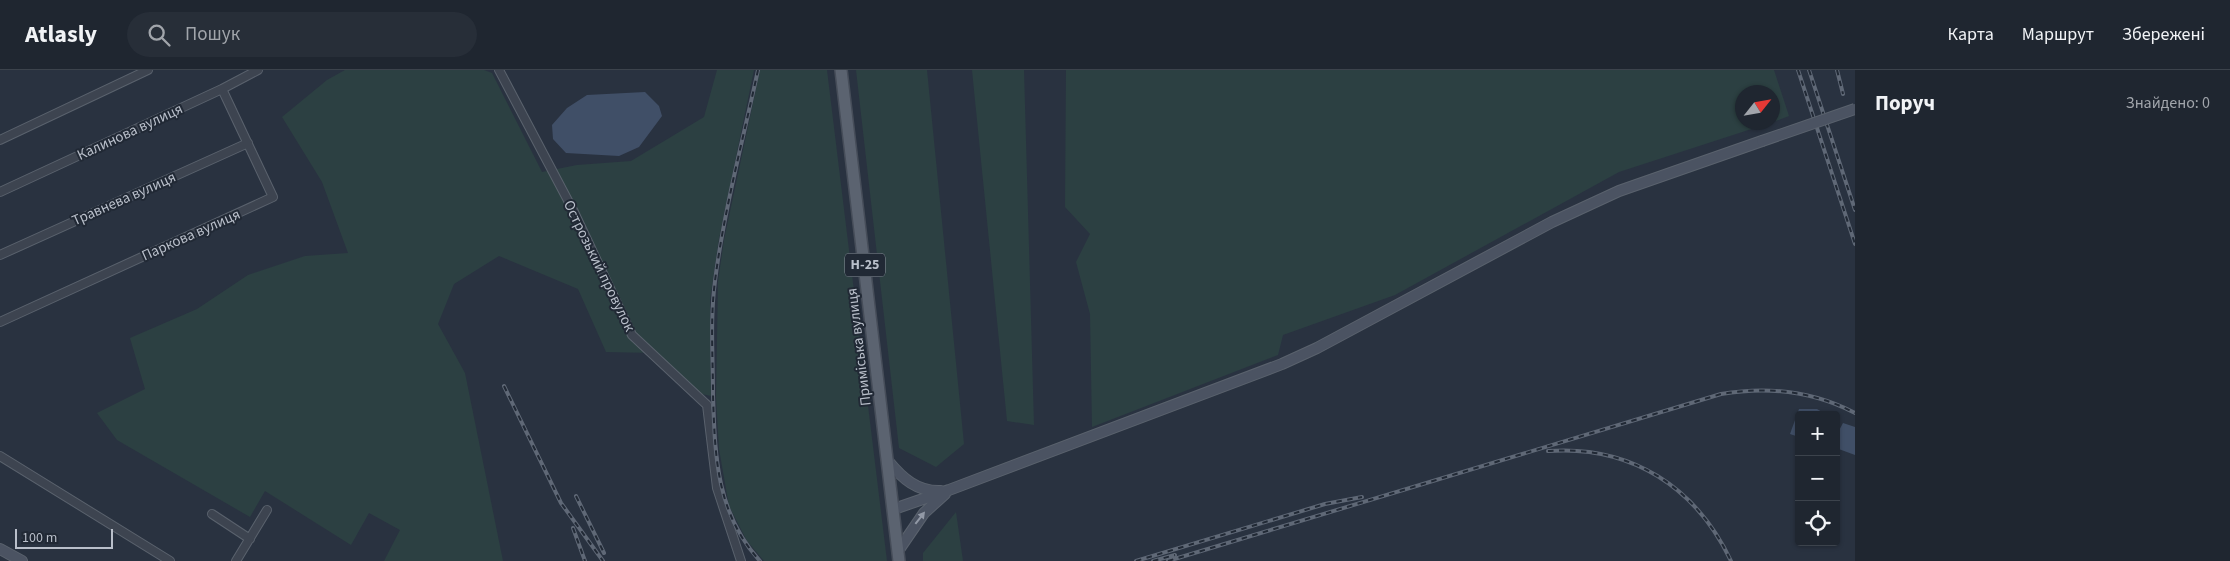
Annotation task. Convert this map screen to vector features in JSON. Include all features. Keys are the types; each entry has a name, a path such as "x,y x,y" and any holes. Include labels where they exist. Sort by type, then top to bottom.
{"main road":[{"name":"Приміська вулиця","path":"841,70 899,556"},
{"path":"894,509 950,490 1282,364 1316,348 1552,222 1619,191 1855,109"},
{"path":"888,461 898,473 912,484 934,491 950,490"},
{"path":"899,556 924,513 950,490"},
{"path":"0,549 22,561"}],"street":[{"path":"0,140 148,70"},
{"name":"Калинова вулиця","path":"0,192 222,90 258,70"},
{"name":"Острозький провулок","path":"499,70 573,210 632,335 707,405 718,488 741,561"},
{"name":"Паркова вулиця","path":"0,322 273,197 222,90"},
{"name":"Травнева вулиця","path":"0,256 248,143"},
{"path":"0,456 170,561"},
{"path":"236,561 267,510"},
{"path":"212,514 250,539"}],"green space":[{"path":"345,70 484,70 492,73 542,172 577,165 631,161 704,117 717,70 754,70 719,239 710,300 711,396 697,393 655,353 606,352 578,289 499,256 454,284 438,324 465,373 503,561 384,561 400,530 369,513 351,545 265,491 250,517 117,440 97,413 145,389 130,338 197,309 248,275 305,256 348,253 322,182 282,117 327,80"},
{"path":"760,70 827,70 887,561 764,561 747,541 729,506 719,449 716,397 718,281 724,240"},
{"path":"856,70 927,70 964,444 936,467 899,448"},
{"path":"972,70 1024,70 1034,425 1007,421"},
{"path":"1066,70 1774,70 1779,85 1735,85 1735,130 1748,130 1619,172 1395,295 1283,335 1278,355 1092,427 1090,314 1076,262 1090,234 1065,207"},
{"path":"1780,88 1789,116 1780,119"},
{"path":"956,512 963,561 923,561 923,553"}],"water":[{"path":"645,92 659,106 662,116 639,147 619,156 566,153 553,139 552,125 567,108 587,95"},
{"path":"1799,409 1817,409 1820,411 1798,411"},
{"path":"1795,420 1795,436 1790,434"},
{"path":"1843,423 1855,427 1855,455 1840,449 1840,429"}],"railway":[{"path":"758,70 719,254 713,295 712,338 715,440 721,483 734,523 745,543 760,561"},
{"path":"1798,70 1855,244"},
{"path":"1809,70 1855,210"},
{"path":"1837,70 1843,94"},
{"path":"504,386 561,503 603,561"},
{"path":"1168,561 1721,394 1756,391 1790,392 1823,400 1855,413"},
{"path":"1548,451 1578,451 1607,455 1633,464 1657,476 1680,492 1699,512 1716,535 1731,561"},
{"path":"576,496 604,553"},
{"path":"1136,561 1325,504 1362,497"},
{"path":"573,528 585,561"},
{"path":"1153,561 1175,555"}]}
